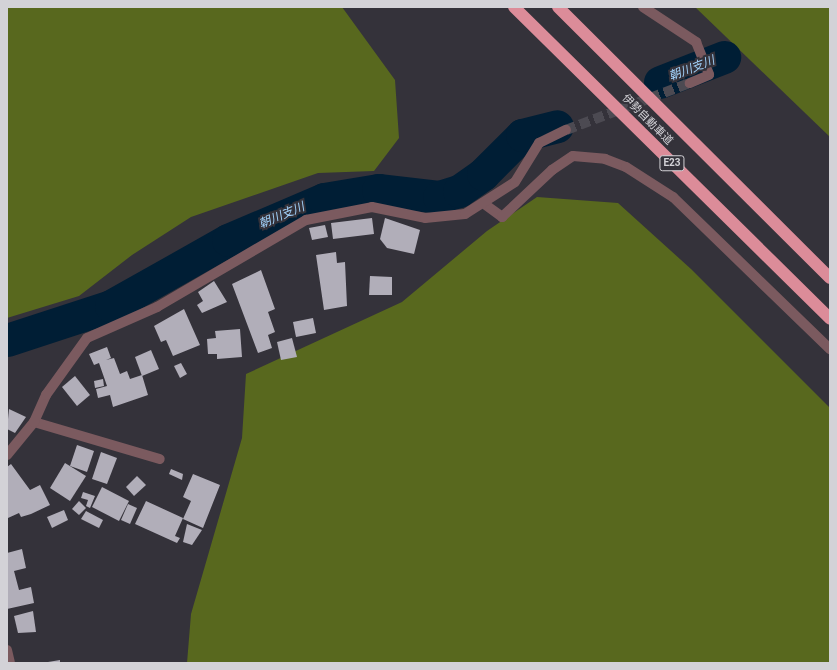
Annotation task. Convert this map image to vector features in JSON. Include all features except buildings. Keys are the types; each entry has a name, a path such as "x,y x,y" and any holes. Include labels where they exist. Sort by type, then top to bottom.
{"highway":[{"name":"伊勢自動車道","path":"514,7 830,319"},
{"name":"伊勢自動車道","path":"558,7 830,278"}],"street":[{"path":"643,7 681,29 701,51 709,75 690,83"},
{"path":"7,455 34,422 46,395 87,338 150,310 306,220 372,207 442,218 465,214 483,204 515,182 539,143 566,130"},
{"path":"483,204 502,217 552,170 573,156 605,159 626,167 673,197 830,348"},
{"path":"34,422 160,459"},
{"path":"7,650 10,663"}],"green space":[{"path":"7,7 342,7 395,80 399,138 374,171 318,173 191,217 132,255 79,296 7,318"},
{"path":"695,7 830,7 830,137"},
{"path":"537,197 618,203 691,269 830,408 830,663 187,663 191,614 242,438 246,374 402,302 487,231"}],"waterway":[{"name":"朝川支川","path":"660,82 724,57"},
{"name":"朝川支川","path":"7,340 111,306 228,240 324,199 378,190 439,197 459,191 483,174 522,135 557,126"}],"tunnel":[{"path":"566,130 690,83"}]}
